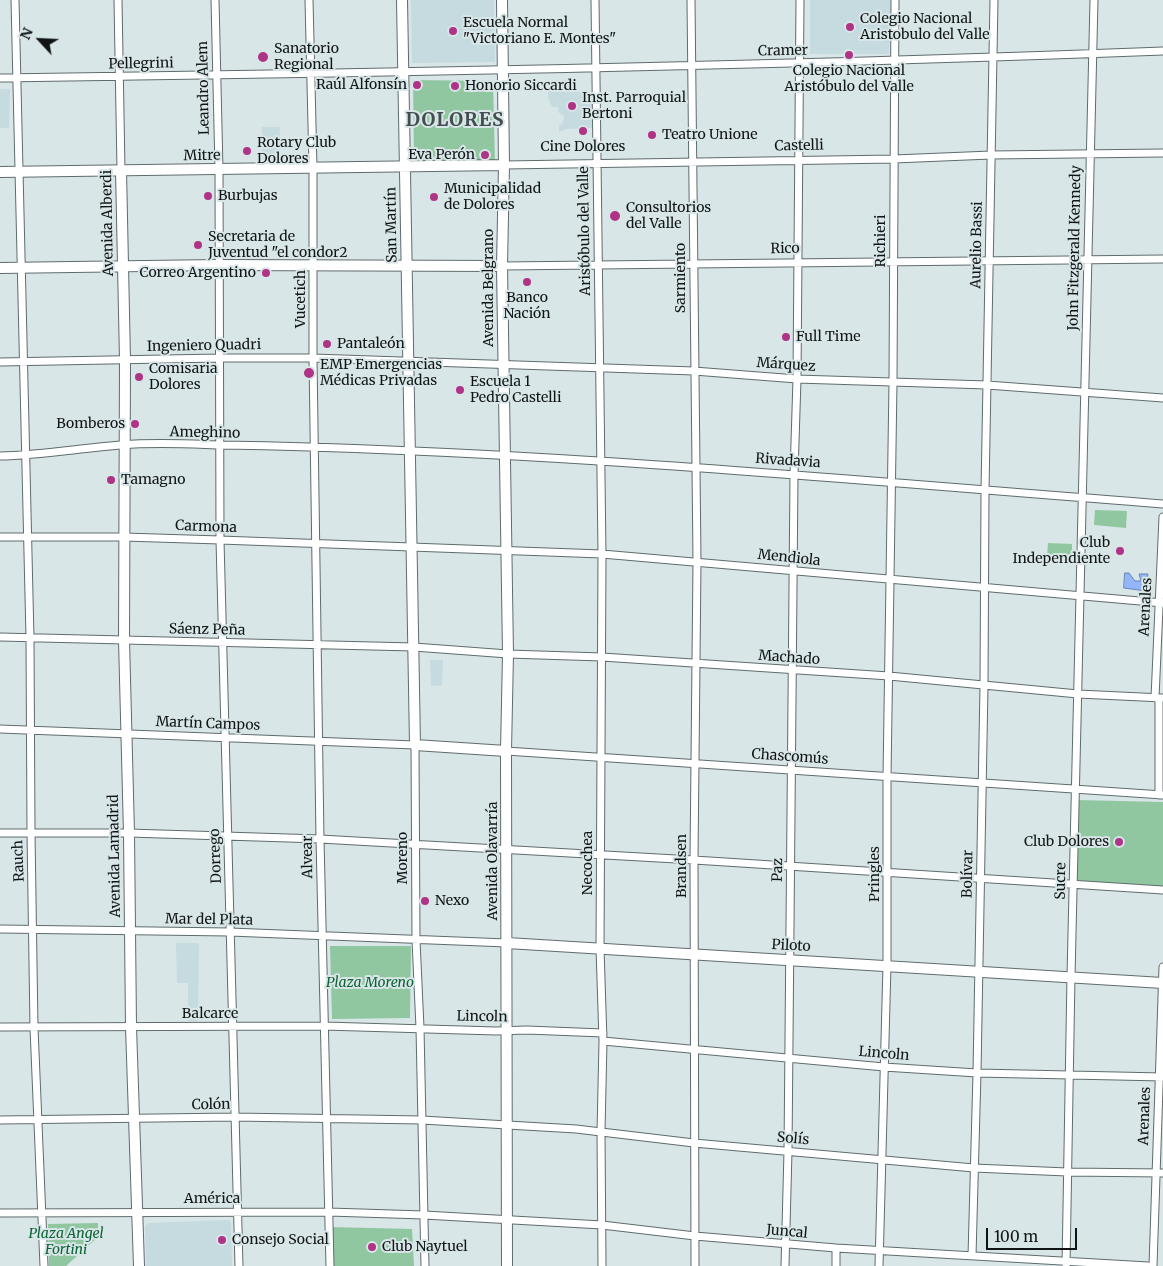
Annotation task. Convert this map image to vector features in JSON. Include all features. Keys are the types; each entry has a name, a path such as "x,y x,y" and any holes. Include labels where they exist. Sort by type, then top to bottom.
{"main road":[{"name":"San Martín","path":"402,0 410,450"},
{"name":"Avenida Belgrano","path":"502,0 504,165 502,266 505,456"},
{"name":"Castelli","path":"405,167 504,165"},
{"name":"Mitre","path":"0,172 405,167"},
{"name":"Avenida Alberdi","path":"121,170 125,360 124,444"},
{"name":"Rico","path":"0,268 218,265 502,266"},
{"name":"Avenida Lamadrid","path":"124,444 124,640 131,1027 139,1266"},
{"name":"Moreno","path":"410,450 415,745"},
{"name":"Avenida Olavarría","path":"505,456 508,654 506,750 508,850 508,1266"},
{"name":"Chascomús","path":"415,745 506,750"},
{"name":"Piloto","path":"507,943 1163,983"}],"street":[{"name":"Rauch","path":"15,0 30,638 30,833 34,929 34,1028 44,1266"},
{"name":"Avenida Alberdi","path":"118,0 121,170"},
{"name":"Leandro Alem","path":"215,0 219,169 220,445"},
{"name":"Vucetich","path":"309,0 315,447"},
{"name":"Aristóbulo del Valle","path":"595,0 600,461"},
{"name":"Sarmiento","path":"691,0 695,467"},
{"name":"Paz","path":"785,1266 788,1151 794,474 800,159 800,0"},
{"name":"Richieri","path":"891,482 895,0"},
{"name":"Aurelio Bassi","path":"985,491 994,0"},
{"name":"John Fitzgerald Kennedy","path":"1082,498 1094,0"},
{"name":"Cramer","path":"403,73 895,61 1163,51"},
{"name":"Pellegrini","path":"0,78 403,73"},
{"name":"Castelli","path":"504,165 1163,153"},
{"name":"Rico","path":"502,266 1163,259"},
{"name":"Ingeniero Quadri","path":"0,362 219,358 408,361"},
{"name":"Márquez","path":"408,361 599,367 694,371 797,379 987,385 1163,398"},
{"name":"Ameghino","path":"0,456 26,455 124,444 410,450"},
{"name":"Dorrego","path":"220,445 224,737 239,1266"},
{"name":"Alvear","path":"315,447 320,839 330,1266"},
{"name":"Rivadavia","path":"410,450 794,474 1163,504"},
{"name":"Necochea","path":"600,461 602,554 600,948 603,1037 601,1132 602,1266"},
{"name":"Brandsen","path":"695,467 697,562 694,860 695,1266"},
{"name":"Pringles","path":"879,1266 887,966 887,777 891,482"},
{"name":"Bolívar","path":"972,1256 984,685 985,491"},
{"name":"Sucre","path":"1066,1264 1070,976 1074,884 1082,498"},
{"name":"Arenales","path":"1161,795 1159,698 1163,517"},
{"name":"Carmona","path":"0,537 124,537 412,547"},
{"name":"Mendiola","path":"412,547 602,554 984,589 1161,603"},
{"name":"Sáenz Peña","path":"0,637 414,647"},
{"name":"Machado","path":"414,647 889,676 1078,694 1159,698"},
{"name":"Martín Campos","path":"0,729 415,745"},
{"name":"Moreno","path":"415,745 416,940 420,1028 424,1266"},
{"name":"Chascomús","path":"506,750 1161,795"},
{"path":"0,833 320,839 694,860 1163,890"},
{"name":"Mar del Plata","path":"0,929 230,932 416,940"},
{"name":"Piloto","path":"416,940 507,943"},
{"name":"Arenales","path":"1153,1266 1159,1173 1163,967"},
{"name":"Balcarce","path":"0,1027 324,1026 420,1028"},
{"name":"Lincoln","path":"420,1028 507,1030 603,1037 694,1049 884,1067 977,1073 1161,1077"},
{"name":"Colón","path":"0,1120 327,1117 422,1120"},
{"name":"Solís","path":"422,1120 576,1129 974,1168 1159,1173"},
{"name":"América","path":"0,1213 329,1212 424,1215"},
{"name":"Juncal","path":"424,1215 602,1225 786,1245 972,1256 1066,1264 1148,1266"},
{"path":"836,1248 836,1266"}],"shaded area":[{"name":"Escuela Normal \"Victoriano E. Montes\"","path":"411,0 494,0 495,62 412,63"},
{"name":"Colegio Nacional Aristobulo del Valle","path":"810,0 891,0 889,54 810,54"},
{"name":"Inst. Parroquial Bertoni","path":"577,79 577,92 592,92 594,128 567,129 559,132 559,125 562,124 564,116 558,112 558,107 552,107 548,97 549,81"},
{"path":"0,89 10,89 9,128 0,128"},
{"path":"262,127 280,127 279,163 262,163"},
{"path":"430,660 443,660 442,685 431,686"},
{"path":"176,943 199,943 198,1021 188,1021 188,983 177,983"},
{"path":"228,1220 231,1222 232,1266 146,1266 145,1226 148,1223"}],"green space":[{"path":"413,80 493,81 495,162 414,163"},
{"path":"1095,510 1127,511 1126,528 1094,525"},
{"path":"1048,543 1072,544 1072,559 1047,557"},
{"name":"Club Dolores","path":"1076,800 1163,802 1163,886 1074,882"},
{"name":"Plaza Moreno","path":"330,946 411,946 410,1018 332,1019"},
{"name":"Plaza Angel Fortini","path":"98,1223 98,1237 66,1266 49,1266 48,1224"},
{"name":"Club Naytuel","path":"330,1227 412,1229 414,1266 332,1266"}],"water":[{"path":"1125,573 1129,573 1135,581 1141,581 1139,574 1148,574 1146,591 1124,588"}],"place":[{"name":"Colegio Nacional Aristobulo del Valle","path":"850,27"},
{"name":"Escuela Normal \"Victoriano E. Montes\"","path":"453,31"},
{"name":"Colegio Nacional Aristóbulo del Valle","path":"849,55"},
{"name":"Sanatorio Regional","path":"263,57"},
{"name":"Raúl Alfonsín","path":"417,85"},
{"name":"Honorio Siccardi","path":"455,86"},
{"name":"Inst. Parroquial Bertoni","path":"572,106"},
{"name":"Cine Dolores","path":"583,131"},
{"name":"Teatro Unione","path":"652,135"},
{"name":"Rotary Club Dolores","path":"247,151"},
{"name":"Eva Perón","path":"485,155"},
{"name":"Burbujas","path":"208,196"},
{"name":"Municipalidad de Dolores","path":"434,197"},
{"name":"Consultorios del Valle","path":"615,216"},
{"name":"Secretaria de Juventud \"el condor2","path":"198,245"},
{"name":"Correo Argentino","path":"266,273"},
{"name":"Banco Nación","path":"527,282"},
{"name":"Full Time","path":"786,337"},
{"name":"Pantaleón","path":"327,344"},
{"name":"EMP Emergencias Médicas Privadas","path":"309,373"},
{"name":"Comisaria Dolores","path":"139,377"},
{"name":"Escuela 1 Pedro Castelli","path":"460,390"},
{"name":"Bomberos","path":"135,424"},
{"name":"Tamagno","path":"111,480"},
{"name":"Club Independiente","path":"1120,551"},
{"name":"Club Dolores","path":"1119,842"},
{"name":"Nexo","path":"425,901"},
{"name":"Consejo Social","path":"222,1240"},
{"name":"Club Naytuel","path":"372,1247"}],"district":[{"name":"DOLORES","path":"455,121"}]}
